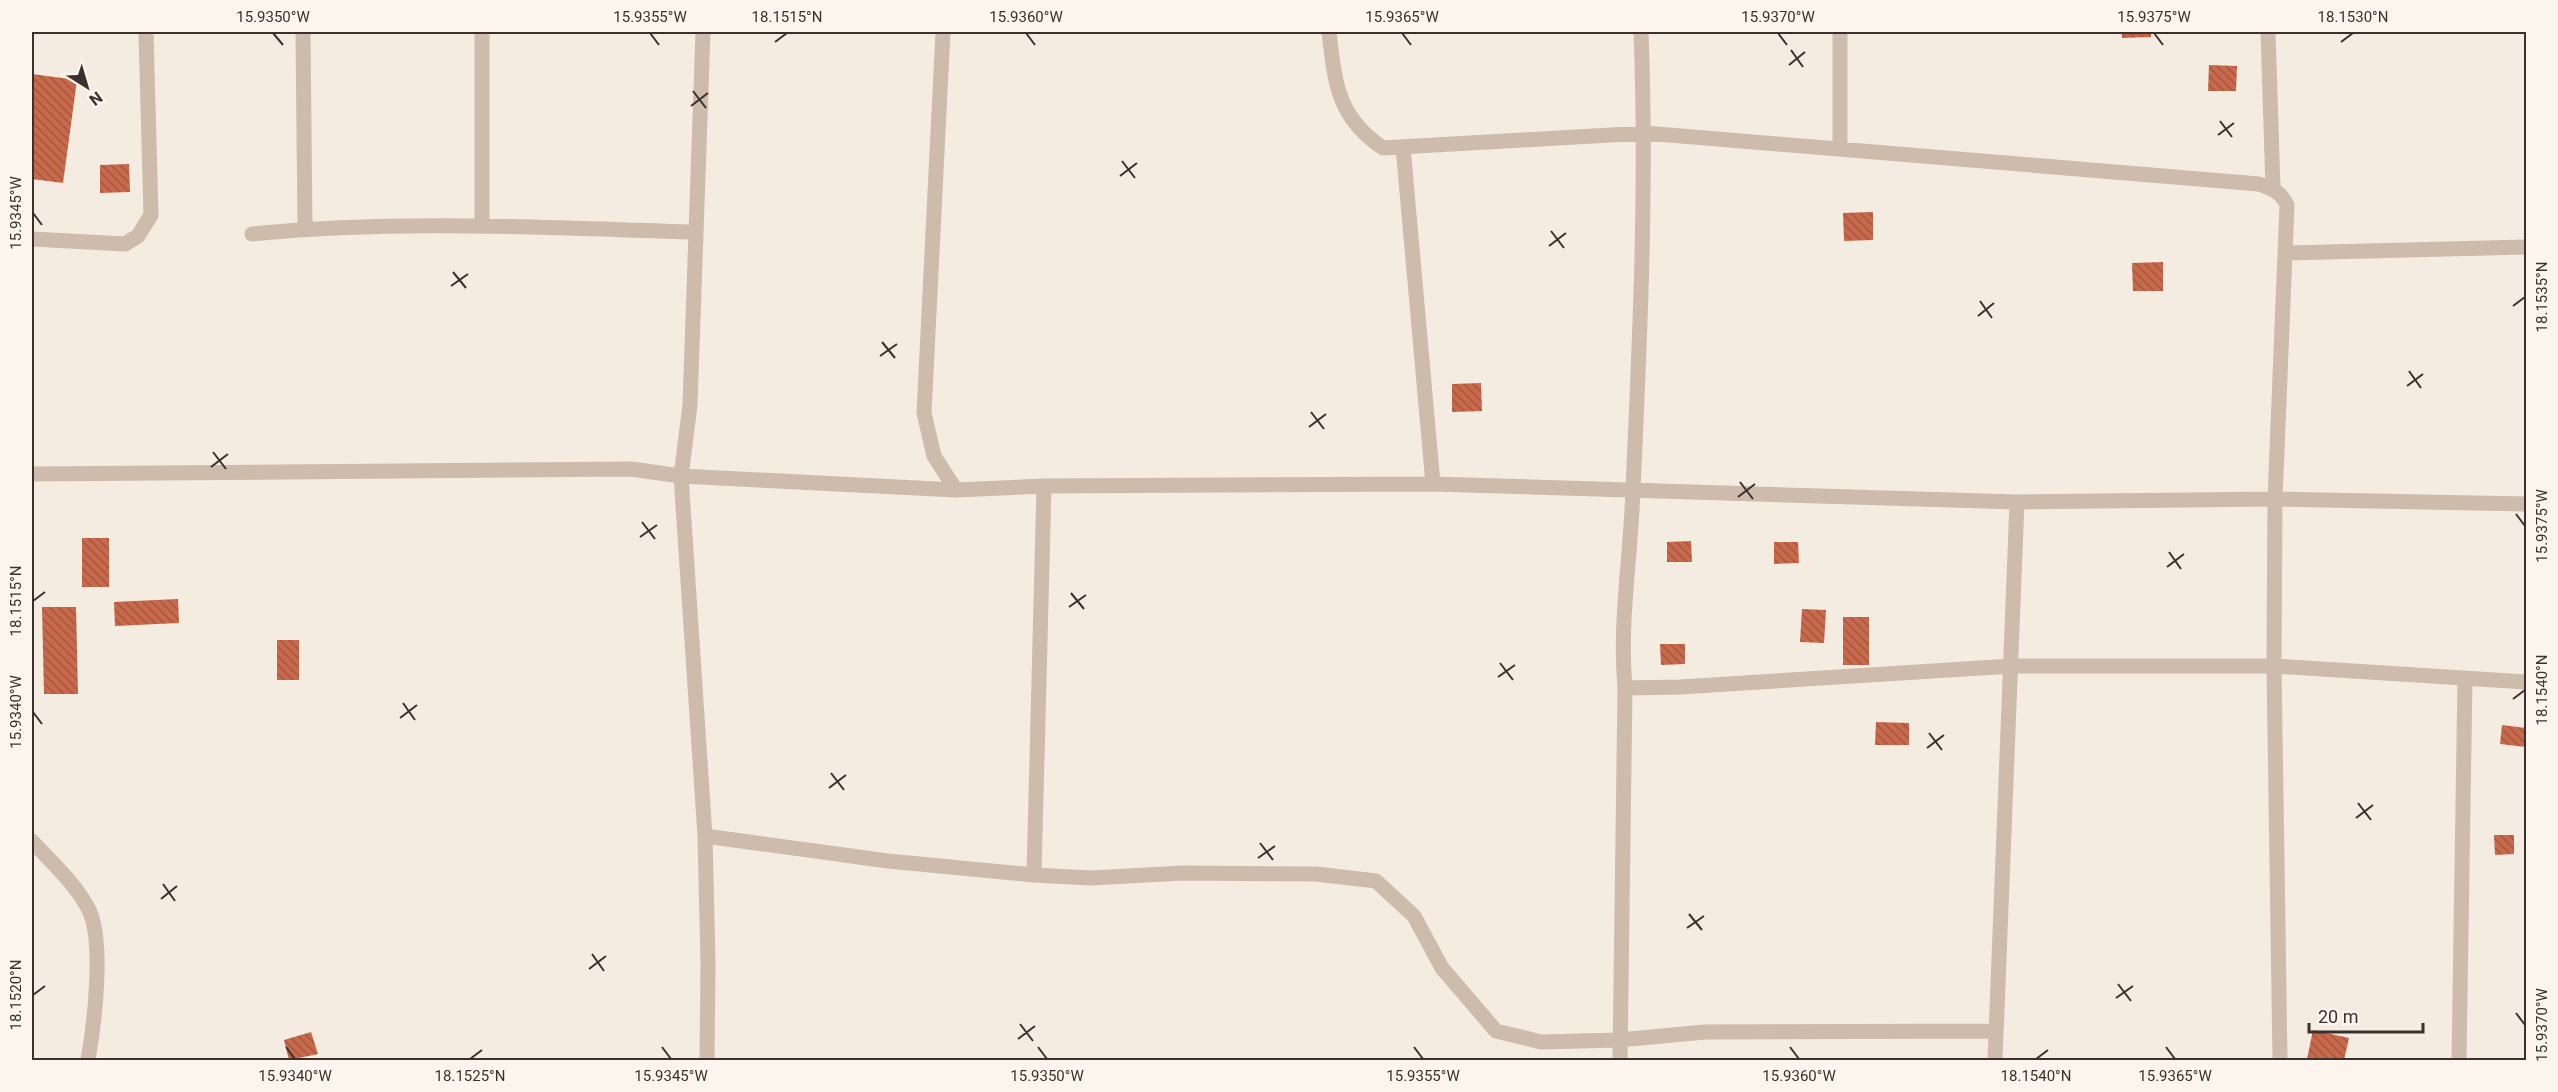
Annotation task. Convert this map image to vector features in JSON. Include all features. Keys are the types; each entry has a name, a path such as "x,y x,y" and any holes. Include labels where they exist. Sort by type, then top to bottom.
{"street":[{"path":"32,239 125,244 146,227 151,215 146,32"},
{"path":"303,32 305,229"},
{"path":"482,226 483,32"},
{"path":"703,32 690,405 681,476 705,836 708,962 707,1060"},
{"path":"943,32 924,413 934,456 956,490"},
{"path":"1329,32 1340,100 1354,124 1383,148 1645,133 2259,184 2273,189 2282,196 2287,205 2287,253 2276,499 2274,666 2280,1060"},
{"path":"1620,1060 1625,688 1622,639 1633,491 1645,133 1641,32"},
{"path":"1840,32 1840,149"},
{"path":"2268,32 2273,189"},
{"path":"1403,147 1433,484"},
{"path":"252,234 305,229 482,226 696,232"},
{"path":"2287,253 2526,247"},
{"path":"32,474 632,469 681,476 956,490 1044,486 1433,484 2017,502 2276,499 2526,504"},
{"path":"1034,874 1044,486"},
{"path":"1995,1060 2017,502"},
{"path":"1625,688 1680,687 2012,666 2274,666 2526,682"},
{"path":"2459,1060 2465,678"},
{"path":"705,836 888,861 1091,878 1183,873 1316,874 1376,881 1414,916 1442,968 1496,1031 1541,1042 1619,1040 1705,1032 1996,1031"},
{"path":"32,841 71,881 90,911 96,951 96,1016 88,1060"}],"building":[{"path":"2122,32 2151,32 2151,37 2122,38"},
{"path":"2209,65 2237,66 2236,91 2208,91"},
{"path":"32,74 77,80 63,183 32,179"},
{"path":"129,164 130,192 100,193 100,165"},
{"path":"1873,212 1873,240 1844,241 1843,213"},
{"path":"2163,262 2163,291 2133,291 2132,263"},
{"path":"1481,383 1482,411 1452,412 1452,384"},
{"path":"82,538 109,538 109,587 82,587"},
{"path":"1691,541 1692,562 1667,562 1667,542"},
{"path":"1774,542 1798,542 1799,563 1774,564"},
{"path":"178,599 179,623 115,626 114,602"},
{"path":"42,607 76,607 78,694 44,694"},
{"path":"1802,609 1826,610 1824,643 1800,642"},
{"path":"1843,617 1869,617 1869,665 1843,665"},
{"path":"277,640 299,640 299,680 277,680"},
{"path":"1660,644 1685,644 1685,664 1661,665"},
{"path":"1876,722 1909,723 1909,745 1875,745"},
{"path":"2502,725 2526,728 2526,747 2500,744"},
{"path":"2494,835 2514,835 2514,854 2495,855"},
{"path":"2313,1030 2349,1038 2344,1060 2307,1059"},
{"path":"311,1032 318,1054 289,1060 284,1040"}]}
